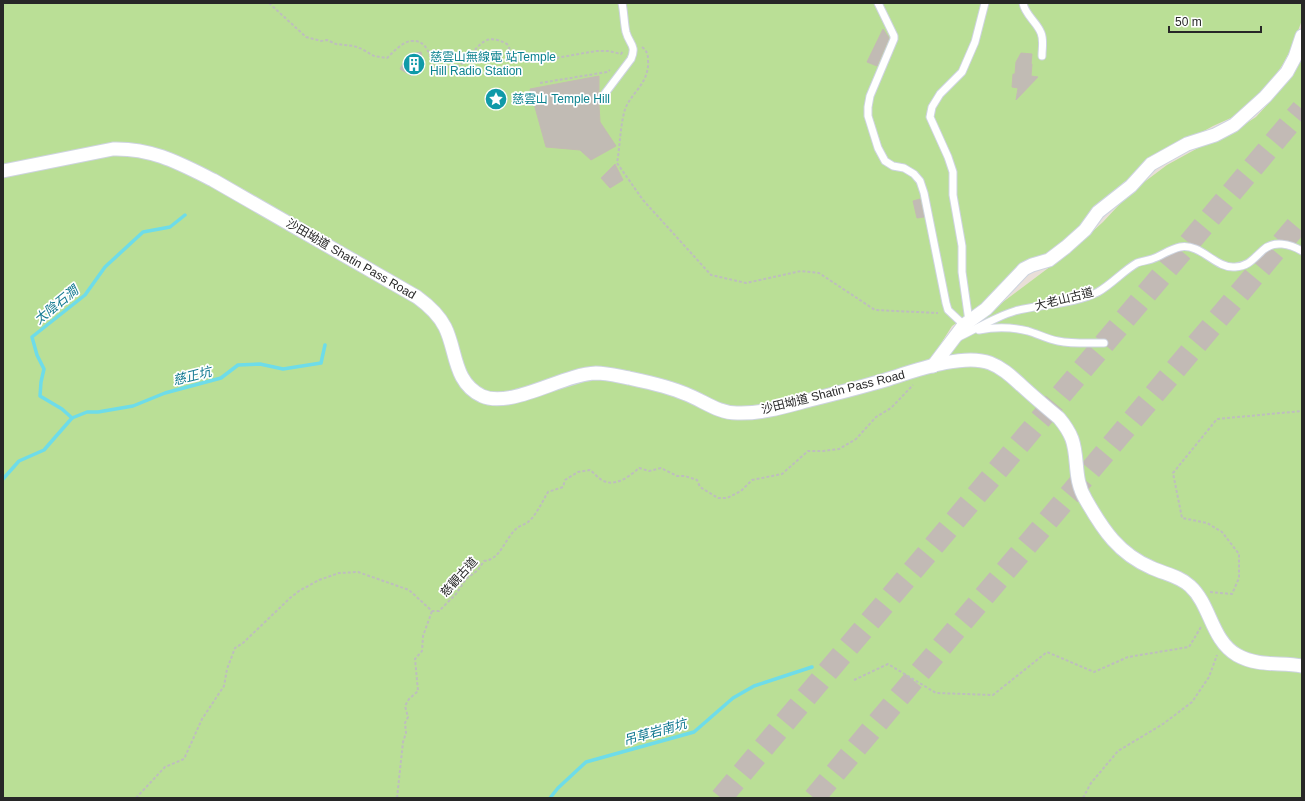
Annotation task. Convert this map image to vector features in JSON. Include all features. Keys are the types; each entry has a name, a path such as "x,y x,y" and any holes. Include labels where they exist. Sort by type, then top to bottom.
{"street":[{"path":"932,366 952,341 986,309 1024,269 1049,260 1066,247 1085,230 1098,212 1131,186 1151,164 1187,144 1222,132 1238,122 1282,78 1295,57 1302,38"},
{"name":"沙田坳道 Shatin Pass Road","path":"3,171 100,151 119,149 148,151 179,163 213,180 418,297 432,310 443,324 460,374 465,383 476,393 490,398 511,397 580,375 603,374 669,388 688,394 718,410 729,413 741,413 785,406 880,382 932,366 959,361 980,360 989,362 1003,369 1059,418 1065,426 1072,438 1077,478 1080,489 1101,526 1117,546 1135,560 1177,577 1194,590 1222,643 1237,655 1264,664 1302,666"}],"lane":[{"path":"601,100 631,59 634,47 627,34 622,3"},
{"path":"878,3 894,36 894,39 870,96 868,116 878,148 885,160 893,166 909,171 920,181 924,193 948,310 968,326 1012,328 1057,341 1076,344 1104,343"},
{"path":"968,326 962,272 962,246 953,195 953,172 930,116 932,107 940,94 962,72 975,42 985,3"},
{"path":"1023,3 1027,13 1042,34 1042,56"},
{"name":"大老山古道","path":"968,326 990,321 1014,312 1081,298 1097,292 1138,263 1152,259 1180,247 1189,247 1200,251 1228,267 1243,266 1253,261 1263,250 1278,244 1302,251"}],"path":[{"path":"269,3 306,37 320,41 327,40 336,44 354,46 374,56 387,58 404,43 414,40 420,42 428,50 434,67 440,71 442,67 462,64 483,41 489,39 494,39 506,44 514,57 525,61 534,62 596,51 609,51 621,54"},
{"path":"619,58 631,41 644,48 648,54 649,69 641,86 626,107 617,163 643,200 711,275 746,283 802,271 819,273 875,310 952,314"},
{"path":"540,83 607,72 612,68"},
{"name":"慈觀古道","path":"432,611 439,611 456,594 466,579 478,570 484,561 491,560 496,557 516,528 528,522 548,492 563,487 565,480 578,472 590,470 603,481 612,483 627,478 639,468 649,471 661,468 676,476 685,476 697,480 700,487 718,498 727,498 741,491 752,480 782,474 808,451 839,449 856,439 876,417 891,408 917,382"},
{"path":"1194,590 1232,594 1239,578 1240,554 1222,532 1207,523 1182,518 1173,473 1217,419 1302,411"},
{"path":"136,798 165,767 184,759 202,719 224,686 227,669 235,648 243,643 299,591 319,580 339,573 358,572 409,590 432,611 423,636 422,651 415,660 418,691 409,699 405,706 408,717 405,723 406,733 403,742 397,798"},
{"path":"854,680 888,664 936,693 993,695 1047,652 1094,672 1128,656 1189,648 1208,616"},
{"path":"1082,798 1091,783 1118,751 1163,724 1192,702 1209,677 1222,643"}],"green space":[{"path":"3,3 1302,3 1302,20 1292,47 1267,88 1233,117 1213,126 1161,155 1123,183 1063,242 978,308 952,326 938,348 952,347 961,335 1071,251 1103,222 1131,192 1167,165 1218,137 1239,128 1256,117 1276,95 1294,70 1302,52 1302,798 3,798"}],"building":[{"path":"883,29 889,38 877,66 867,62"},
{"name":"慈雲山無線電 站Temple Hill Radio Station","path":"421,52 424,65 412,76 400,69 407,56"},
{"path":"1021,53 1032,54 1031,76 1038,77 1016,100 1018,88 1012,87 1013,74 1015,74 1016,62"},
{"path":"599,76 599,93 596,100 599,105 600,122 616,146 591,160 580,150 546,147 530,89"},
{"path":"615,164 623,180 610,188 601,178"},
{"path":"920,199 924,217 917,218 913,201"}],"waterway":[{"name":"太陰石澗","path":"3,479 19,461 44,450 72,418 62,409 40,396 44,369 37,355 32,337 85,295 105,267 143,232 170,227 185,215"},
{"name":"慈正坑","path":"72,418 87,412 98,412 133,406 165,393 221,378 238,365 260,364 283,369 321,363 325,345"},
{"name":"吊草岩南坑","path":"550,798 558,788 586,762 694,732 733,698 754,686 812,667"}],"tunnel":[{"path":"721,798 1302,109"},
{"path":"814,798 1302,219"}],"place":[{"name":"慈雲山無線電 站Temple Hill Radio Station","path":"414,64"},
{"name":"慈雲山 Temple Hill","path":"496,99"}]}
